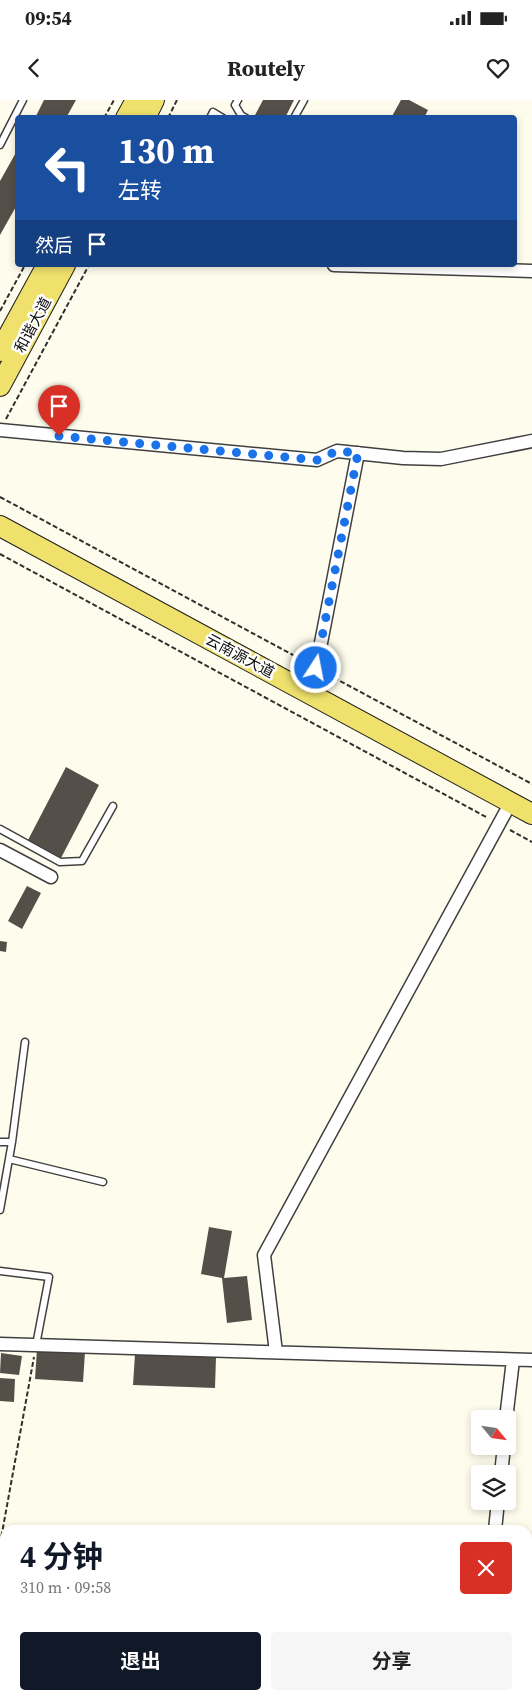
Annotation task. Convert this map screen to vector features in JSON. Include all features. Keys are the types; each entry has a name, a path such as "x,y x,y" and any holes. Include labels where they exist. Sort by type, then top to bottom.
{"main road":[{"path":"128,115 136,100"},
{"path":"146,115 154,100"},
{"name":"和谐大道","path":"0,351 45,267"},
{"name":"和谐大道","path":"0,386 64,267"},
{"name":"云南源大道","path":"0,526 532,814"}],"street":[{"path":"400,267 532,271"},
{"path":"2,426 317,460 337,451 403,458 441,459 532,441"},
{"path":"311,694 358,453"},
{"path":"276,1352 264,1254 511,802"},
{"path":"0,850 51,877"},
{"path":"0,1344 532,1360"},
{"path":"507,1410 513,1360"},
{"path":"496,1525 497,1510"}],"lane":[{"path":"16,115 24,100"},
{"path":"238,100 235,105 241,115"},
{"path":"296,115 304,100"},
{"path":"0,145 15,117"},
{"path":"0,829 60,862 82,861 113,806"},
{"path":"0,1210 26,1042"},
{"path":"0,1142 12,1142"},
{"path":"9,1159 103,1182"},
{"path":"0,1271 49,1277 36,1345"}],"path":[{"path":"106,115 114,100"},
{"path":"170,115 178,100"},
{"path":"0,311 24,267"},
{"path":"2,426 88,267"},
{"path":"0,497 532,784"},
{"path":"0,554 532,842"},
{"path":"3,1525 36,1345"}],"building":[{"path":"44,100 76,100 68,115 36,115"},
{"path":"263,100 294,100 286,115 255,115"},
{"path":"401,100 409,100 428,110 426,115 393,115"},
{"path":"15,154 15,208 0,235 0,181"},
{"path":"66,767 99,785 61,858 28,840"},
{"path":"27,886 41,893 22,929 8,921"},
{"path":"0,941 7,942 6,952 0,951"},
{"path":"209,1227 232,1231 224,1278 247,1276 252,1320 227,1323 222,1278 201,1274"},
{"path":"37,1349 85,1352 83,1382 35,1379"},
{"path":"1,1353 22,1356 19,1375 0,1373"},
{"path":"135,1354 216,1357 215,1388 133,1385"},
{"path":"0,1378 15,1379 14,1402 0,1401"}],"route":[{"path":"59,436 317,460 337,451 358,453 316,668"}]}
